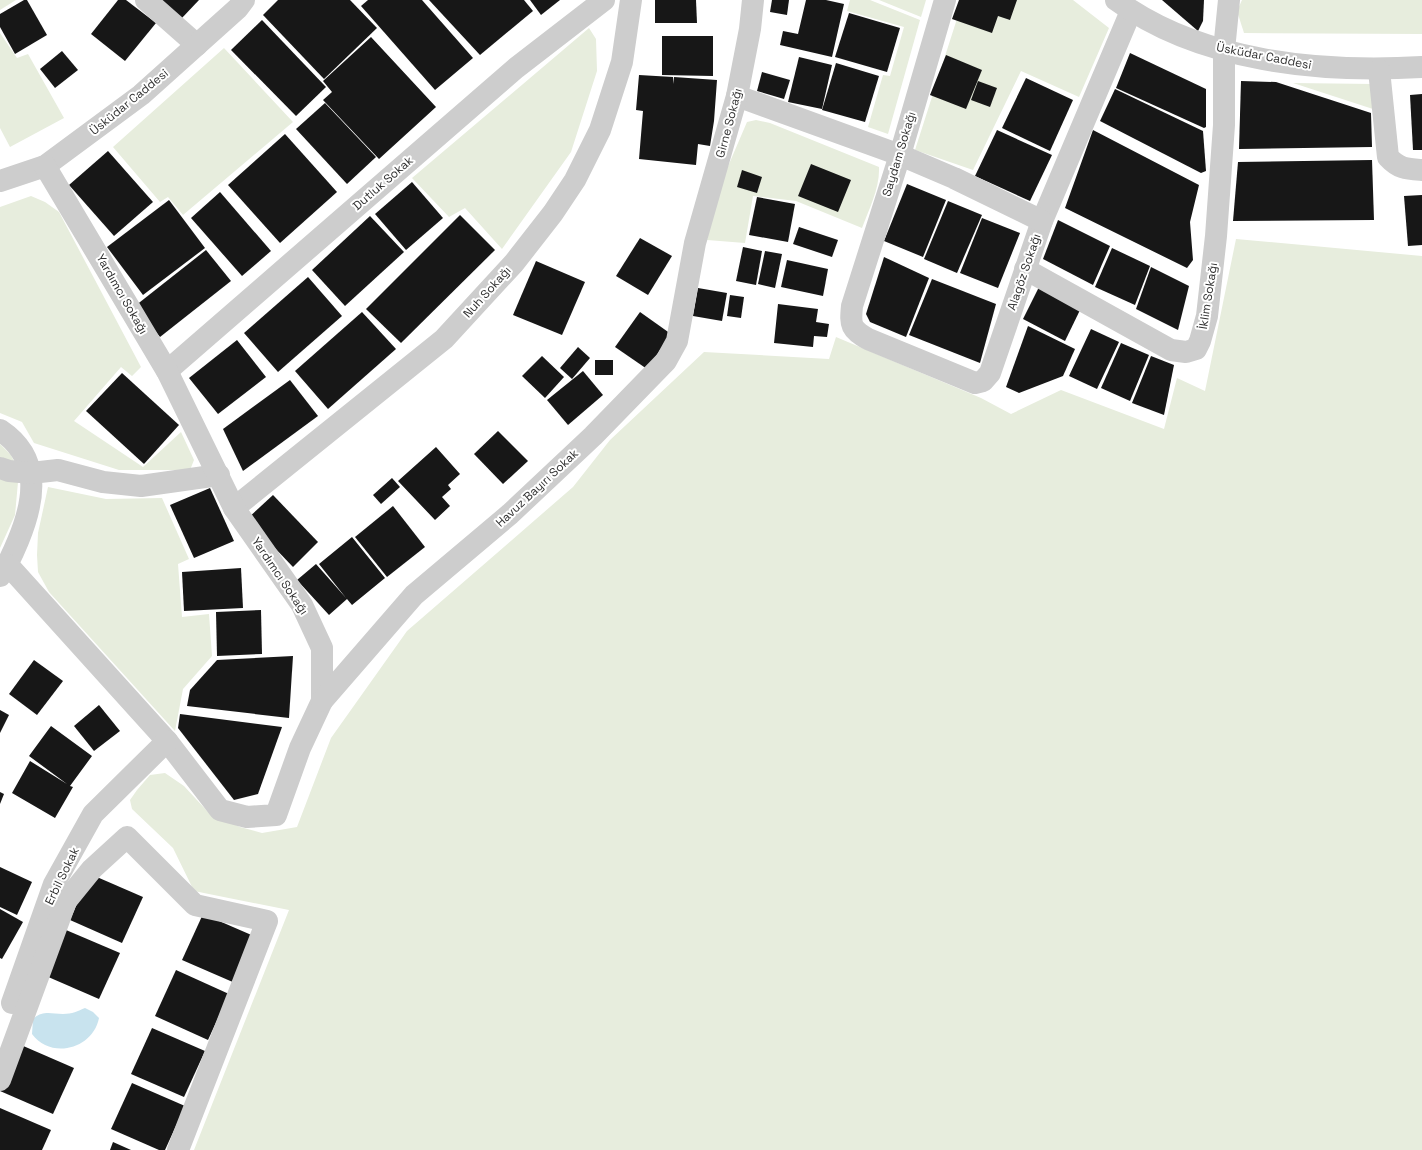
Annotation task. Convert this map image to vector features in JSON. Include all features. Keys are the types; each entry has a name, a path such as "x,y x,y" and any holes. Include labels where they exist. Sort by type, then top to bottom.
{"street":[{"path":"146,0 197,46"},
{"name":"Üsküdar Caddesi","path":"0,181 45,166 141,95 197,46 238,8 244,0"},
{"name":"Dutluk Sokak","path":"167,371 516,68 604,0"},
{"name":"Nuh Sokağı","path":"234,508 444,339 514,263 554,212 575,180 600,130 622,62 631,0"},
{"name":"Girne Sokağı","path":"695,243 737,96 750,29 753,0"},
{"name":"Saydam Sokağı","path":"852,306 900,155 945,0"},
{"path":"1224,50 1230,0"},
{"name":"Üsküdar Caddesi","path":"1124,5 1188,40 1224,50 1311,66 1379,70 1422,67"},
{"name":"Alagöz Sokağı","path":"852,306 850,321 854,331 868,340 975,383 983,381 990,373 1042,221 1124,5"},
{"name":"İklim Sokağı","path":"1025,269 1171,350 1186,352 1196,349 1200,341 1207,316 1216,236 1224,125 1224,50"},
{"path":"1379,70 1388,158 1394,165 1403,169 1422,170"},
{"path":"737,96 900,155 954,178 1042,221"},
{"name":"Yardımcı Sokağı","path":"4,571 167,741 220,810 247,817 276,815 284,798 300,748 322,701 322,648 302,605 234,508 219,474 167,371 45,166"},
{"name":"Havuz Bayırı Sokak","path":"322,701 414,595 510,514 593,436 666,361 677,342 695,243"},
{"path":"4,571 26,522 32,494 31,473 7,435"},
{"path":"0,468 9,471 31,473 58,470 103,482 141,486 219,474"},
{"name":"Erbil Sokak","path":"0,1038 58,898 54,884 93,814 167,741"},
{"path":"0,1080 58,898 128,837 195,905 267,921 178,1150"}],"green space":[{"path":"0,0 16,0 0,10"},
{"path":"850,0 870,0 920,20 888,134 868,127 883,75 890,76 904,27 847,11"},
{"path":"879,0 926,0 921,17"},
{"path":"963,0 1073,0 1109,28 1079,97 1021,71 973,170 915,150"},
{"path":"1242,0 1422,0 1422,34 1244,33 1237,11"},
{"path":"589,28 596,39 597,71 571,152 502,249 465,208 449,217 412,178"},
{"path":"0,33 17,58 28,54 64,118 10,147 0,128"},
{"path":"224,48 293,122 183,215 168,197 160,202 113,147"},
{"path":"1293,83 1374,84 1376,110"},
{"path":"756,120 770,123 879,167 876,191 862,228 796,201 753,196 745,243 707,240 720,185 747,122"},
{"path":"31,196 45,202 59,212 141,367 132,376 121,367 74,421 143,467 181,432 194,460 190,470 119,470 34,443 22,422 0,413 0,207"},
{"path":"1236,239 1422,256 1422,1150 194,1150 289,910 194,891 173,848 132,809 130,800 150,775 165,773 184,786 208,812 240,827 262,833 297,827 331,738 407,631 573,487 610,440 704,352 829,359 836,337 981,398 1011,414 1061,390 1164,429 1177,378 1205,391"},
{"path":"0,444 11,455 17,468 0,463"},
{"path":"0,475 18,482 15,515 0,548"},
{"path":"48,487 106,499 162,498 189,559 178,564 182,617 209,614 212,656 183,689 175,731 49,592 38,572 38,533"}],"water":[{"path":"85,1008 93,1012 99,1018 95,1029 89,1037 80,1044 60,1049 50,1047 40,1042 32,1034 33,1019 40,1014 63,1014 75,1012"}],"building":[{"path":"24,0 27,0 47,35 15,54 0,27 0,14"},
{"path":"118,0 126,0 156,23 125,61 91,34"},
{"path":"160,0 199,0 181,19"},
{"path":"278,0 350,0 377,28 324,79 263,15"},
{"path":"368,0 422,0 473,58 435,90 361,6"},
{"path":"429,0 524,0 533,11 480,55"},
{"path":"530,0 560,0 541,15"},
{"path":"655,0 696,0 697,23 655,23"},
{"path":"772,0 789,0 787,15 770,12"},
{"path":"806,0 826,0 844,4 832,57 780,45 783,31 798,34"},
{"path":"959,0 1017,0 1010,20 998,16 992,33 952,19"},
{"path":"1162,0 1204,0 1203,21 1198,31"},
{"path":"849,13 900,28 887,72 835,57"},
{"path":"262,20 326,87 296,116 231,50"},
{"path":"662,36 713,36 713,76 662,75"},
{"path":"371,37 436,107 379,159 323,100 332,92 323,81"},
{"path":"62,51 78,70 55,88 40,69"},
{"path":"1130,53 1206,89 1206,127 1204,128 1116,88"},
{"path":"946,55 982,70 966,109 930,95"},
{"path":"799,57 832,65 822,109 788,102"},
{"path":"836,63 879,76 865,122 822,110"},
{"path":"762,72 790,80 784,99 757,91"},
{"path":"639,75 673,77 673,84 674,77 717,80 714,121 710,146 698,144 696,165 639,159 643,111 636,110"},
{"path":"1026,78 1073,100 1050,151 1002,128"},
{"path":"978,81 997,88 990,107 971,100"},
{"path":"1241,81 1276,82 1371,113 1372,147 1239,149"},
{"path":"1115,89 1203,131 1206,171 1201,173 1100,121"},
{"path":"1422,94 1422,150 1413,150 1410,95"},
{"path":"325,103 376,157 347,184 296,129"},
{"path":"997,130 1052,155 1030,201 975,176"},
{"path":"1093,130 1199,185 1190,222 1193,260 1187,268 1065,208"},
{"path":"285,134 337,192 280,243 228,185"},
{"path":"108,151 153,202 114,236 69,185"},
{"path":"1372,160 1374,220 1233,221 1238,162"},
{"path":"811,164 851,180 838,212 798,196"},
{"path":"742,170 762,177 757,193 737,187"},
{"path":"412,182 443,218 406,250 375,214"},
{"path":"907,184 946,200 923,257 884,241"},
{"path":"220,192 271,251 242,276 191,218"},
{"path":"1422,195 1422,245 1408,246 1404,196"},
{"path":"757,197 795,204 788,242 749,235"},
{"path":"169,200 205,248 143,295 107,247"},
{"path":"948,201 982,215 957,273 924,259"},
{"path":"460,215 495,250 401,343 366,309"},
{"path":"370,216 404,252 345,306 312,270"},
{"path":"982,218 1020,233 998,288 960,273"},
{"path":"1058,220 1110,246 1093,285 1043,259"},
{"path":"799,227 838,240 832,257 793,244"},
{"path":"640,238 672,256 648,295 616,276"},
{"path":"743,247 762,251 756,285 736,281"},
{"path":"1112,248 1150,266 1135,305 1095,287"},
{"path":"206,250 231,281 160,337 135,306"},
{"path":"765,251 782,254 775,288 758,284"},
{"path":"884,257 929,278 906,337 870,322 866,314"},
{"path":"787,260 828,269 823,296 781,287"},
{"path":"536,261 585,282 562,335 513,315"},
{"path":"1151,267 1189,286 1178,330 1136,309"},
{"path":"308,277 342,316 278,372 244,333"},
{"path":"932,279 996,304 980,363 909,335"},
{"path":"1039,287 1081,308 1065,341 1023,319"},
{"path":"698,288 727,293 722,321 693,316"},
{"path":"730,295 744,297 741,318 727,316"},
{"path":"778,304 818,309 816,322 829,324 827,337 814,336 813,347 774,343"},
{"path":"362,312 396,349 328,409 295,371"},
{"path":"640,312 671,334 647,369 615,347"},
{"path":"1028,326 1075,349 1063,376 1019,393 1006,387"},
{"path":"1091,329 1119,342 1097,389 1069,376"},
{"path":"237,340 266,377 218,414 189,378"},
{"path":"1121,343 1149,355 1130,401 1101,388"},
{"path":"578,347 590,358 572,379 560,368"},
{"path":"542,356 564,377 545,398 522,376"},
{"path":"1151,356 1174,365 1164,415 1132,403"},
{"path":"595,360 613,360 613,375 595,375"},
{"path":"583,371 603,395 568,425 547,400"},
{"path":"122,373 179,425 144,464 86,411"},
{"path":"290,380 318,416 243,471 223,429"},
{"path":"498,431 528,461 503,484 474,454"},
{"path":"436,447 460,474 448,485 451,489 442,497 450,506 435,520 398,481"},
{"path":"392,478 400,487 381,504 373,495"},
{"path":"210,488 234,541 194,558 170,505"},
{"path":"273,495 318,542 293,567 247,519"},
{"path":"393,506 425,547 387,577 355,537"},
{"path":"352,537 385,578 352,605 347,599 329,615 297,580 316,564 346,598 319,564"},
{"path":"241,568 243,608 184,611 182,572"},
{"path":"261,610 262,654 217,656 216,612"},
{"path":"293,656 289,718 187,706 190,690 217,660"},
{"path":"34,660 63,681 37,715 9,694"},
{"path":"99,705 120,731 94,751 74,726"},
{"path":"0,710 9,715 0,733"},
{"path":"180,714 282,727 258,794 234,800 178,728"},
{"path":"51,726 92,756 70,786 73,787 55,818 12,793 30,761 67,784 29,756"},
{"path":"0,792 4,794 0,804"},
{"path":"0,867 32,882 17,915 0,907"},
{"path":"90,874 143,897 122,943 70,920"},
{"path":"0,909 23,922 2,959 0,958"},
{"path":"203,914 256,937 235,983 182,960"},
{"path":"66,930 120,953 99,999 46,976"},
{"path":"176,970 229,994 208,1040 155,1016"},
{"path":"152,1028 205,1051 184,1097 131,1074"},
{"path":"21,1045 74,1068 53,1114 0,1091"},
{"path":"132,1083 185,1106 165,1150 159,1150 111,1129"},
{"path":"0,1108 51,1130 42,1150 0,1150"},
{"path":"113,1142 131,1150 110,1150"}]}
